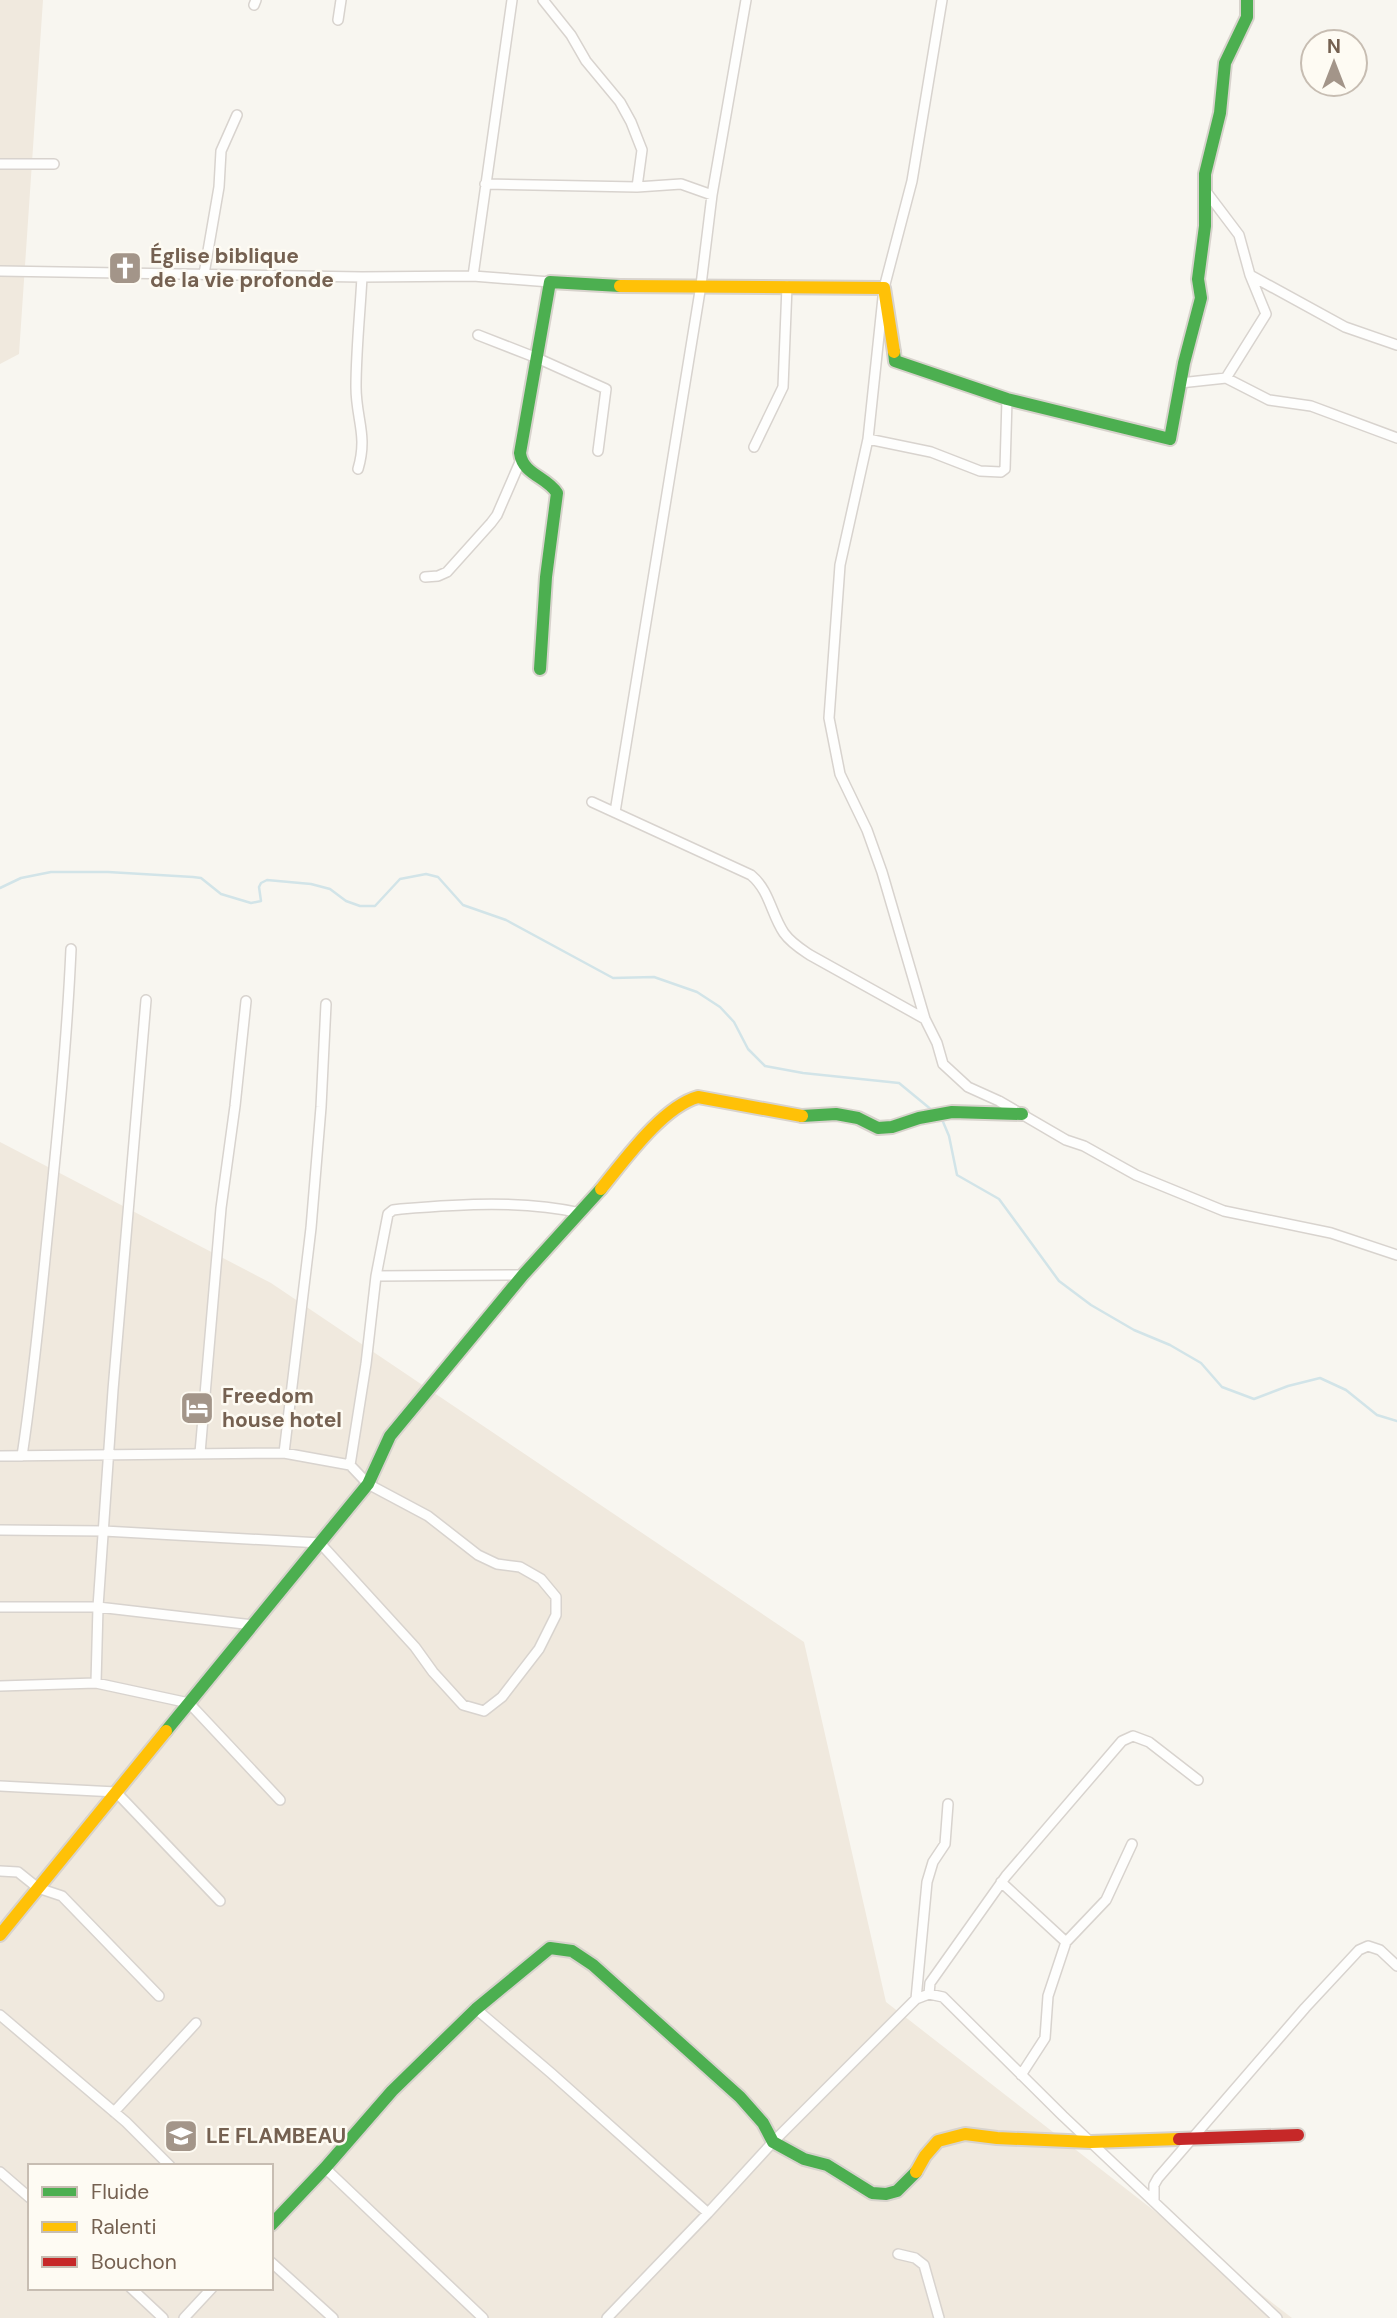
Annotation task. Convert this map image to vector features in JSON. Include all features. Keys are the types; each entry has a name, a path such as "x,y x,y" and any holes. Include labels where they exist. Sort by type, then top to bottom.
{"street":[{"path":"338,20 341,0"},
{"path":"473,276 512,0"},
{"path":"543,0 571,35 586,61 620,102 631,122 642,150 637,187"},
{"path":"615,812 701,285 712,195 746,0"},
{"path":"942,0 912,181 884,288 867,439 841,565 829,718 840,774 867,830 882,872 925,1018 943,1064 968,1087 1023,1114 1066,1140 1084,1146 1136,1175 1224,1210 1331,1233 1397,1255"},
{"path":"884,288 895,361 1007,398 1170,439 1180,383 1201,298 1198,279 1205,226 1205,174 1220,113 1225,63 1247,17 1247,0"},
{"path":"204,274 219,187 221,151 237,115"},
{"path":"0,164 54,164"},
{"path":"485,184 637,187 681,184 712,195"},
{"path":"1205,190 1239,235 1250,275 1266,314 1226,378"},
{"path":"0,271 362,277 473,276 619,286 884,288"},
{"path":"1250,275 1345,327 1397,345"},
{"path":"358,469 363,452 356,385 362,277"},
{"path":"425,577 447,572 491,523 520,462 550,282"},
{"path":"754,447 783,387 787,286"},
{"path":"478,335 606,389 598,451"},
{"path":"1180,383 1226,378 1269,400 1311,406 1397,438"},
{"path":"867,439 931,452 979,471 1001,472 1005,469 1007,398"},
{"path":"520,462 525,469 554,484 557,493 546,577 540,669"},
{"path":"592,802 751,875 760,882 778,922 795,945 925,1018"},
{"path":"22,1456 32,1390 54,1184 66,1053 71,949"},
{"path":"96,1683 98,1607 114,1379 146,1000"},
{"path":"200,1453 221,1208 246,1001"},
{"path":"284,1453 312,1228 326,1004"},
{"path":"0,1936 368,1485 390,1436 523,1275 581,1213 651,1129 687,1100 698,1097 806,1116 836,1114 858,1118 878,1128 952,1112 1023,1114"},
{"path":"350,1465 376,1276 388,1214 393,1210 451,1205 511,1204 551,1206 581,1213"},
{"path":"376,1276 523,1275"},
{"path":"0,1456 284,1453 350,1465 368,1485 428,1516 478,1555 497,1564 520,1567 541,1579 556,1597 556,1615 539,1649 502,1697 484,1711 463,1705 415,1647 320,1543 104,1531 0,1530"},
{"path":"0,1607 98,1607 253,1625"},
{"path":"0,1686 96,1683 189,1703 280,1800"},
{"path":"929,1994 930,1983 1002,1882 1122,1741 1133,1737 1149,1742 1198,1780"},
{"path":"0,1786 116,1792 220,1901"},
{"path":"916,1999 927,1882 933,1862 945,1844 948,1804"},
{"path":"1021,2074 1045,2038 1048,1996 1066,1942 1106,1900 1132,1844"},
{"path":"0,1871 19,1871 38,1888 62,1896 159,1996"},
{"path":"1002,1882 1066,1942"},
{"path":"1154,2202 1154,2185 1158,2178 1359,1950 1367,1946 1380,1950 1397,1966"},
{"path":"273,2223 392,2091 476,2009 550,1948 572,1951 602,1973 740,2097 762,2123 773,2142 804,2159 827,2165 872,2193 898,2191 919,2169 925,2156 939,2141 965,2134 1091,2142 1298,2135"},
{"path":"607,2318 709,2213 773,2142 916,1999 929,1994 943,1997 1277,2318"},
{"path":"476,2009 709,2213"},
{"path":"0,2015 114,2112 168,2164"},
{"path":"114,2112 196,2023"},
{"path":"325,2168 484,2318"},
{"path":"0,2172 28,2196"},
{"path":"898,2254 915,2258 923,2266 939,2318"},
{"path":"273,2264 333,2318"},
{"path":"133,2290 163,2318"},
{"path":"184,2318 210,2290"}],"shaded area":[{"path":"0,0 43,0 19,354 0,364"},
{"path":"0,1142 271,1283 804,1642 886,2002 1292,2318 0,2318"}],"waterway":[{"path":"0,888 21,878 51,872 108,872 201,878 221,894 251,903 261,901 259,887 267,880 311,884 330,889 346,901 360,906 375,906 400,879 426,874 438,877 463,905 506,920 613,978 654,977 697,992 720,1007 734,1022 748,1049 765,1066 803,1073 899,1083 933,1111"},
{"path":"941,1117 949,1136 957,1175 999,1199 1059,1281 1091,1305 1201,1363 1222,1387 1254,1399 1320,1378 1346,1390 1377,1415 1397,1421"}],"traffic: fast":[{"path":"894,352 895,361 1007,399 1170,439 1184,363 1201,298 1198,279 1205,226 1205,174 1220,113 1225,63 1247,17 1247,0"},
{"path":"540,669 546,577 557,493 530,471 520,453 550,282 620,286"},
{"path":"802,1116 836,1114 858,1118 878,1128 952,1112 1022,1114"},
{"path":"166,1731 368,1484 390,1436 523,1275 601,1189"},
{"path":"273,2223 392,2091 476,2009 550,1948 572,1951 593,1965 740,2097 763,2123 773,2142 804,2159 827,2165 872,2193 886,2194 897,2191 916,2172"}],"traffic: slow":[{"path":"620,286 884,288 894,352"},
{"path":"601,1189 658,1123 684,1103 698,1097 802,1116"},
{"path":"0,1935 166,1731"},
{"path":"916,2172 938,2141 965,2134 1091,2142 1179,2139"}],"traffic: jam":[{"path":"1179,2139 1298,2135"}],"place":[{"name":"Église biblique de la vie profonde","path":"125,268"},
{"name":"Freedom house hotel","path":"197,1408"},
{"name":"LE FLAMBEAU","path":"181,2136"}]}
